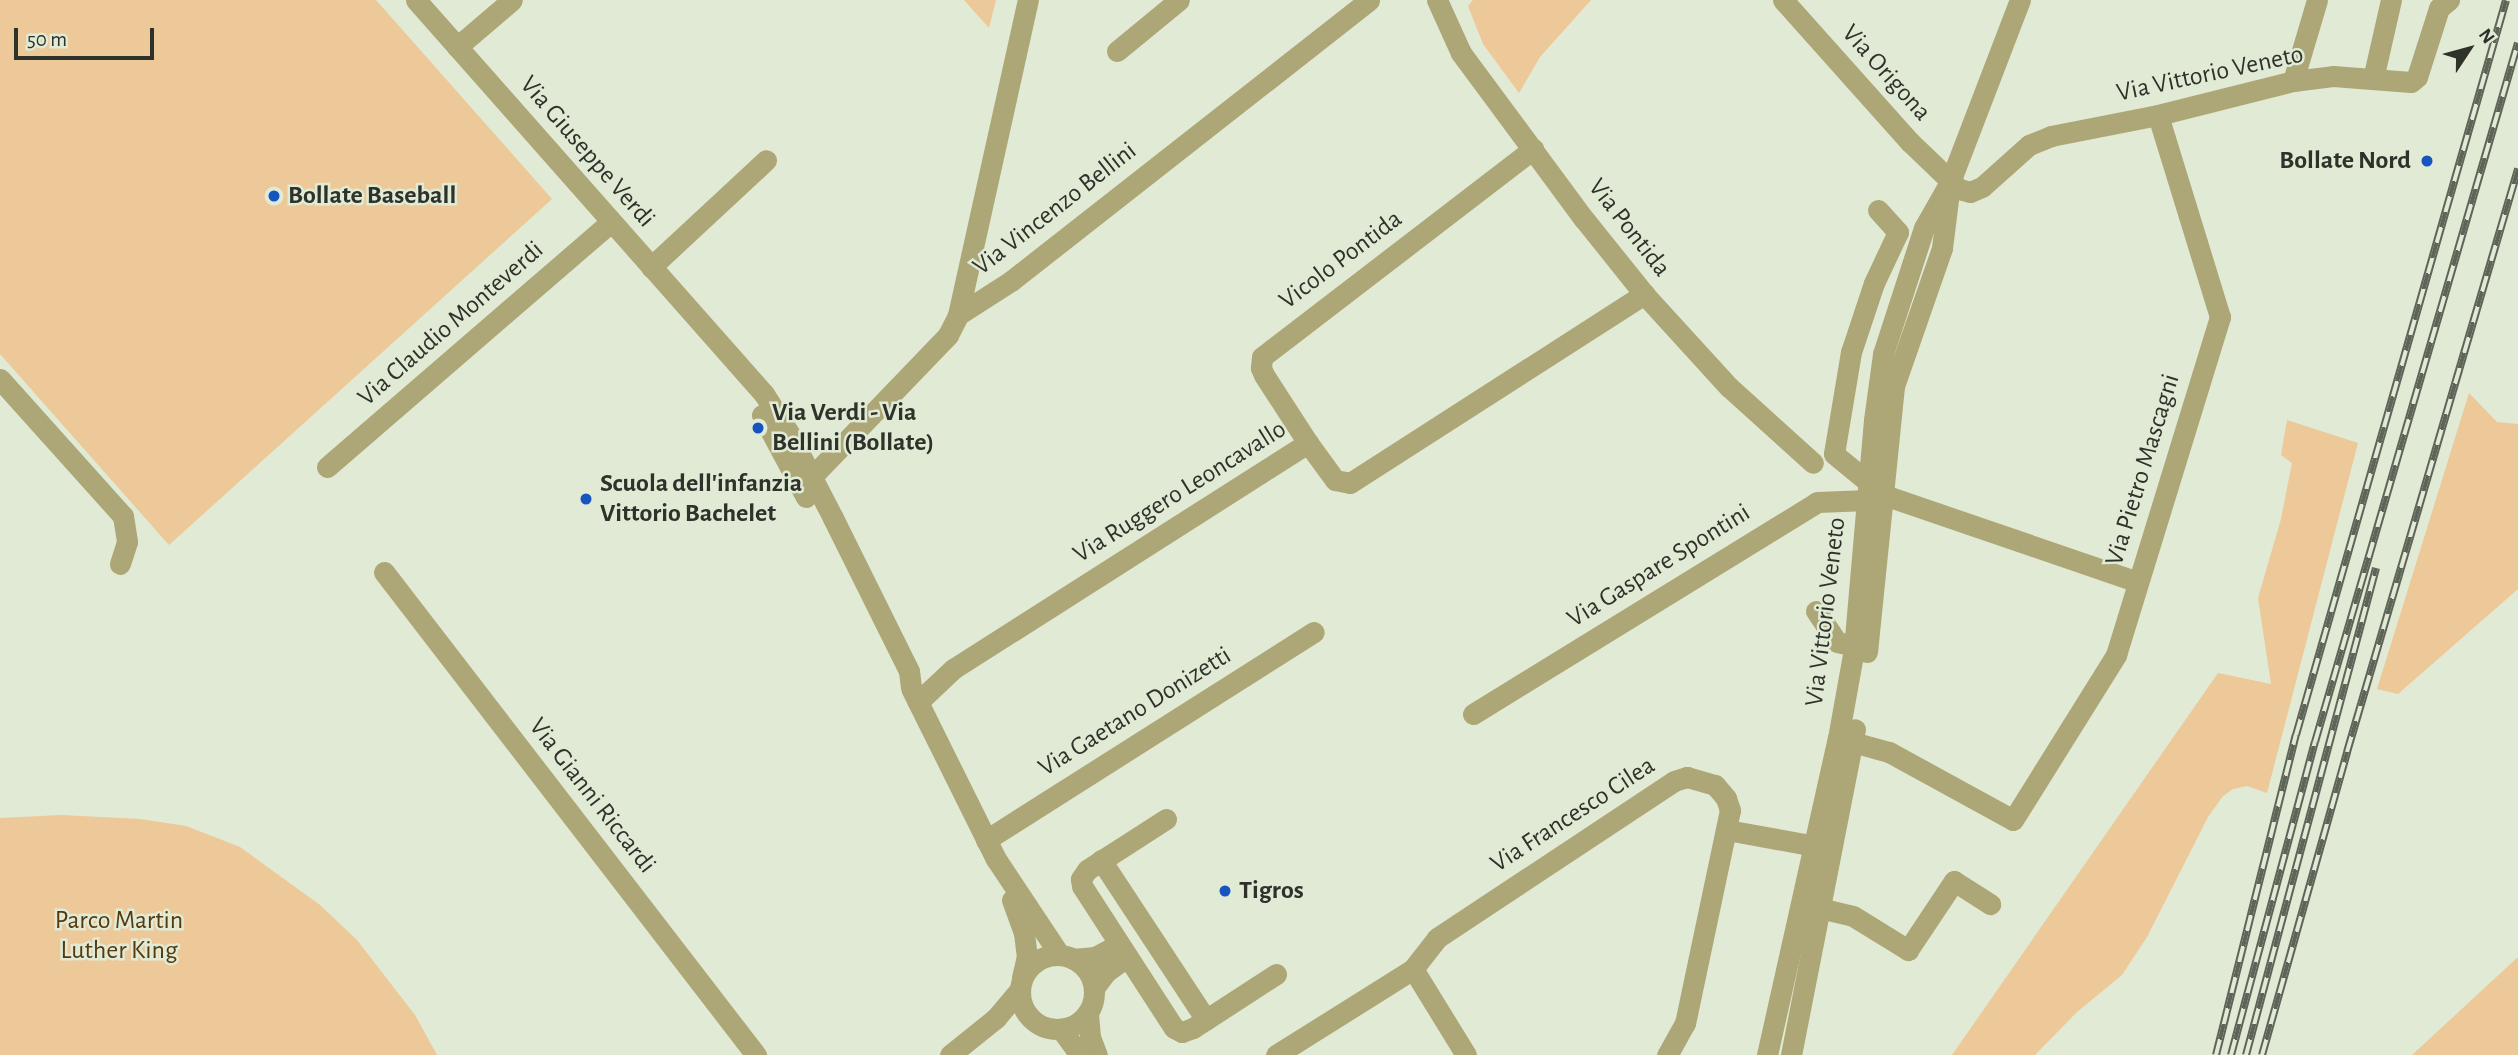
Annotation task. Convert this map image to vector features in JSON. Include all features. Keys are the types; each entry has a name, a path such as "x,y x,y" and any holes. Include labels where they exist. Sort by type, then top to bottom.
{"street":[{"name":"Via Giuseppe Verdi","path":"416,0 716,342 766,423 807,482 899,677 914,695 996,859 1024,933 1027,956 1021,984"},
{"path":"457,47 512,0"},
{"path":"958,315 1028,0"},
{"path":"1117,51 1179,0"},
{"name":"Via Vincenzo Bellini","path":"807,482 948,335 958,315 1011,281 1368,0"},
{"name":"Via Pontida","path":"1437,0 1461,53 1644,294 1729,387 1812,463"},
{"name":"Via Origona","path":"1783,0 1910,142 1950,182"},
{"path":"1950,182 2020,0"},
{"path":"2293,81 2318,0"},
{"path":"2372,79 2391,0"},
{"name":"Via Vittorio Veneto","path":"1767,1055 1810,906 1845,740 1870,638 1881,368 1890,326 1924,228 1950,182 1959,189 1970,192 1982,187 2019,153 2040,140 2158,115 2293,81 2333,76 2411,82 2417,78 2439,8 2449,0"},
{"name":"Via Pietro Mascagni","path":"1845,740 1889,752 1921,767 2013,820 2116,654 2220,317 2158,115"},
{"name":"Vicolo Pontida","path":"1308,443 1264,375 1261,369 1262,357 1533,149"},
{"path":"651,267 766,160"},
{"path":"1878,210 1898,232 1874,283 1851,352 1834,454 1874,492 2138,582"},
{"name":"Via Claudio Monteverdi","path":"327,467 611,222"},
{"name":"Via Ruggero Leoncavallo","path":"914,695 1308,443 1335,480 1350,482 1644,294"},
{"path":"0,379 123,516 128,541 120,564"},
{"name":"Via Vittorio Veneto","path":"1791,1055 1815,846 1845,740 1874,492"},
{"name":"Via Gaspare Spontini","path":"1473,714 1817,502 1874,492"},
{"name":"Via Gianni Riccardi","path":"384,572 756,1055"},
{"path":"1816,611 1837,642 1854,646"},
{"name":"Via Gaetano Donizetti","path":"986,840 1314,632"},
{"name":"Via Francesco Cilea","path":"1276,1055 1413,969 1437,938 1674,782 1687,777 1715,785 1726,797 1730,810 1685,1023 1667,1055"},
{"path":"1166,819 1101,860 1087,870 1081,879 1082,886 1174,1028 1182,1032 1206,1020 1276,974"},
{"path":"1727,830 1815,846"},
{"name":"Via Giuseppe Verdi","path":"996,859 1066,956"},
{"path":"1101,860 1206,1020"},
{"path":"1810,906 1853,916 1908,950 1954,881 1990,904"},
{"path":"950,1055 972,1038 1021,984 1037,960 1066,956 1095,957 1123,950"},
{"path":"1097,1055 1090,1037 1088,1014 1094,988 1123,950"},
{"path":"1066,956 1090,975 1094,988"},
{"path":"1413,969 1466,1055"},
{"path":"1021,984 1024,1010 1034,1021"},
{"path":"972,1038 1016,1023 1034,1021 1061,1029 1075,1025 1088,1014"},
{"path":"1061,1029 1080,1055"}],"green space":[{"path":"0,0 376,0 552,199 169,545 0,354"},
{"path":"964,0 996,0 989,28"},
{"path":"1473,0 1591,0 1540,57 1519,93 1483,44 1468,6"},
{"path":"2469,393 2497,422 2518,424 2518,589 2398,694 2377,689"},
{"path":"2287,420 2358,443 2267,793 2247,786 2233,789 2223,796 2208,817 2147,937 2122,975 2077,1012 2035,1055 1952,1055 2218,673 2271,684 2258,598 2281,519 2292,463 2281,455"},
{"name":"Parco Martin Luther King","path":"61,815 140,819 186,826 240,847 320,905 357,940 415,1015 437,1055 0,1055 0,818"},
{"path":"2518,957 2518,1055 2412,1055"}],"railway":[{"path":"2216,1055 2296,735 2506,0"},
{"path":"2231,1055 2315,742 2518,43"},
{"path":"2262,1055 2347,752 2518,169"},
{"path":"2246,1055 2376,568"}],"place":[{"name":"Bollate Nord","path":"2427,161"},
{"name":"Bollate Baseball","path":"274,196"},
{"name":"Via Verdi - Via Bellini (Bollate)","path":"758,428"},
{"name":"Scuola dell'infanzia Vittorio Bachelet","path":"586,499"},
{"name":"Tigros","path":"1225,891"}]}
